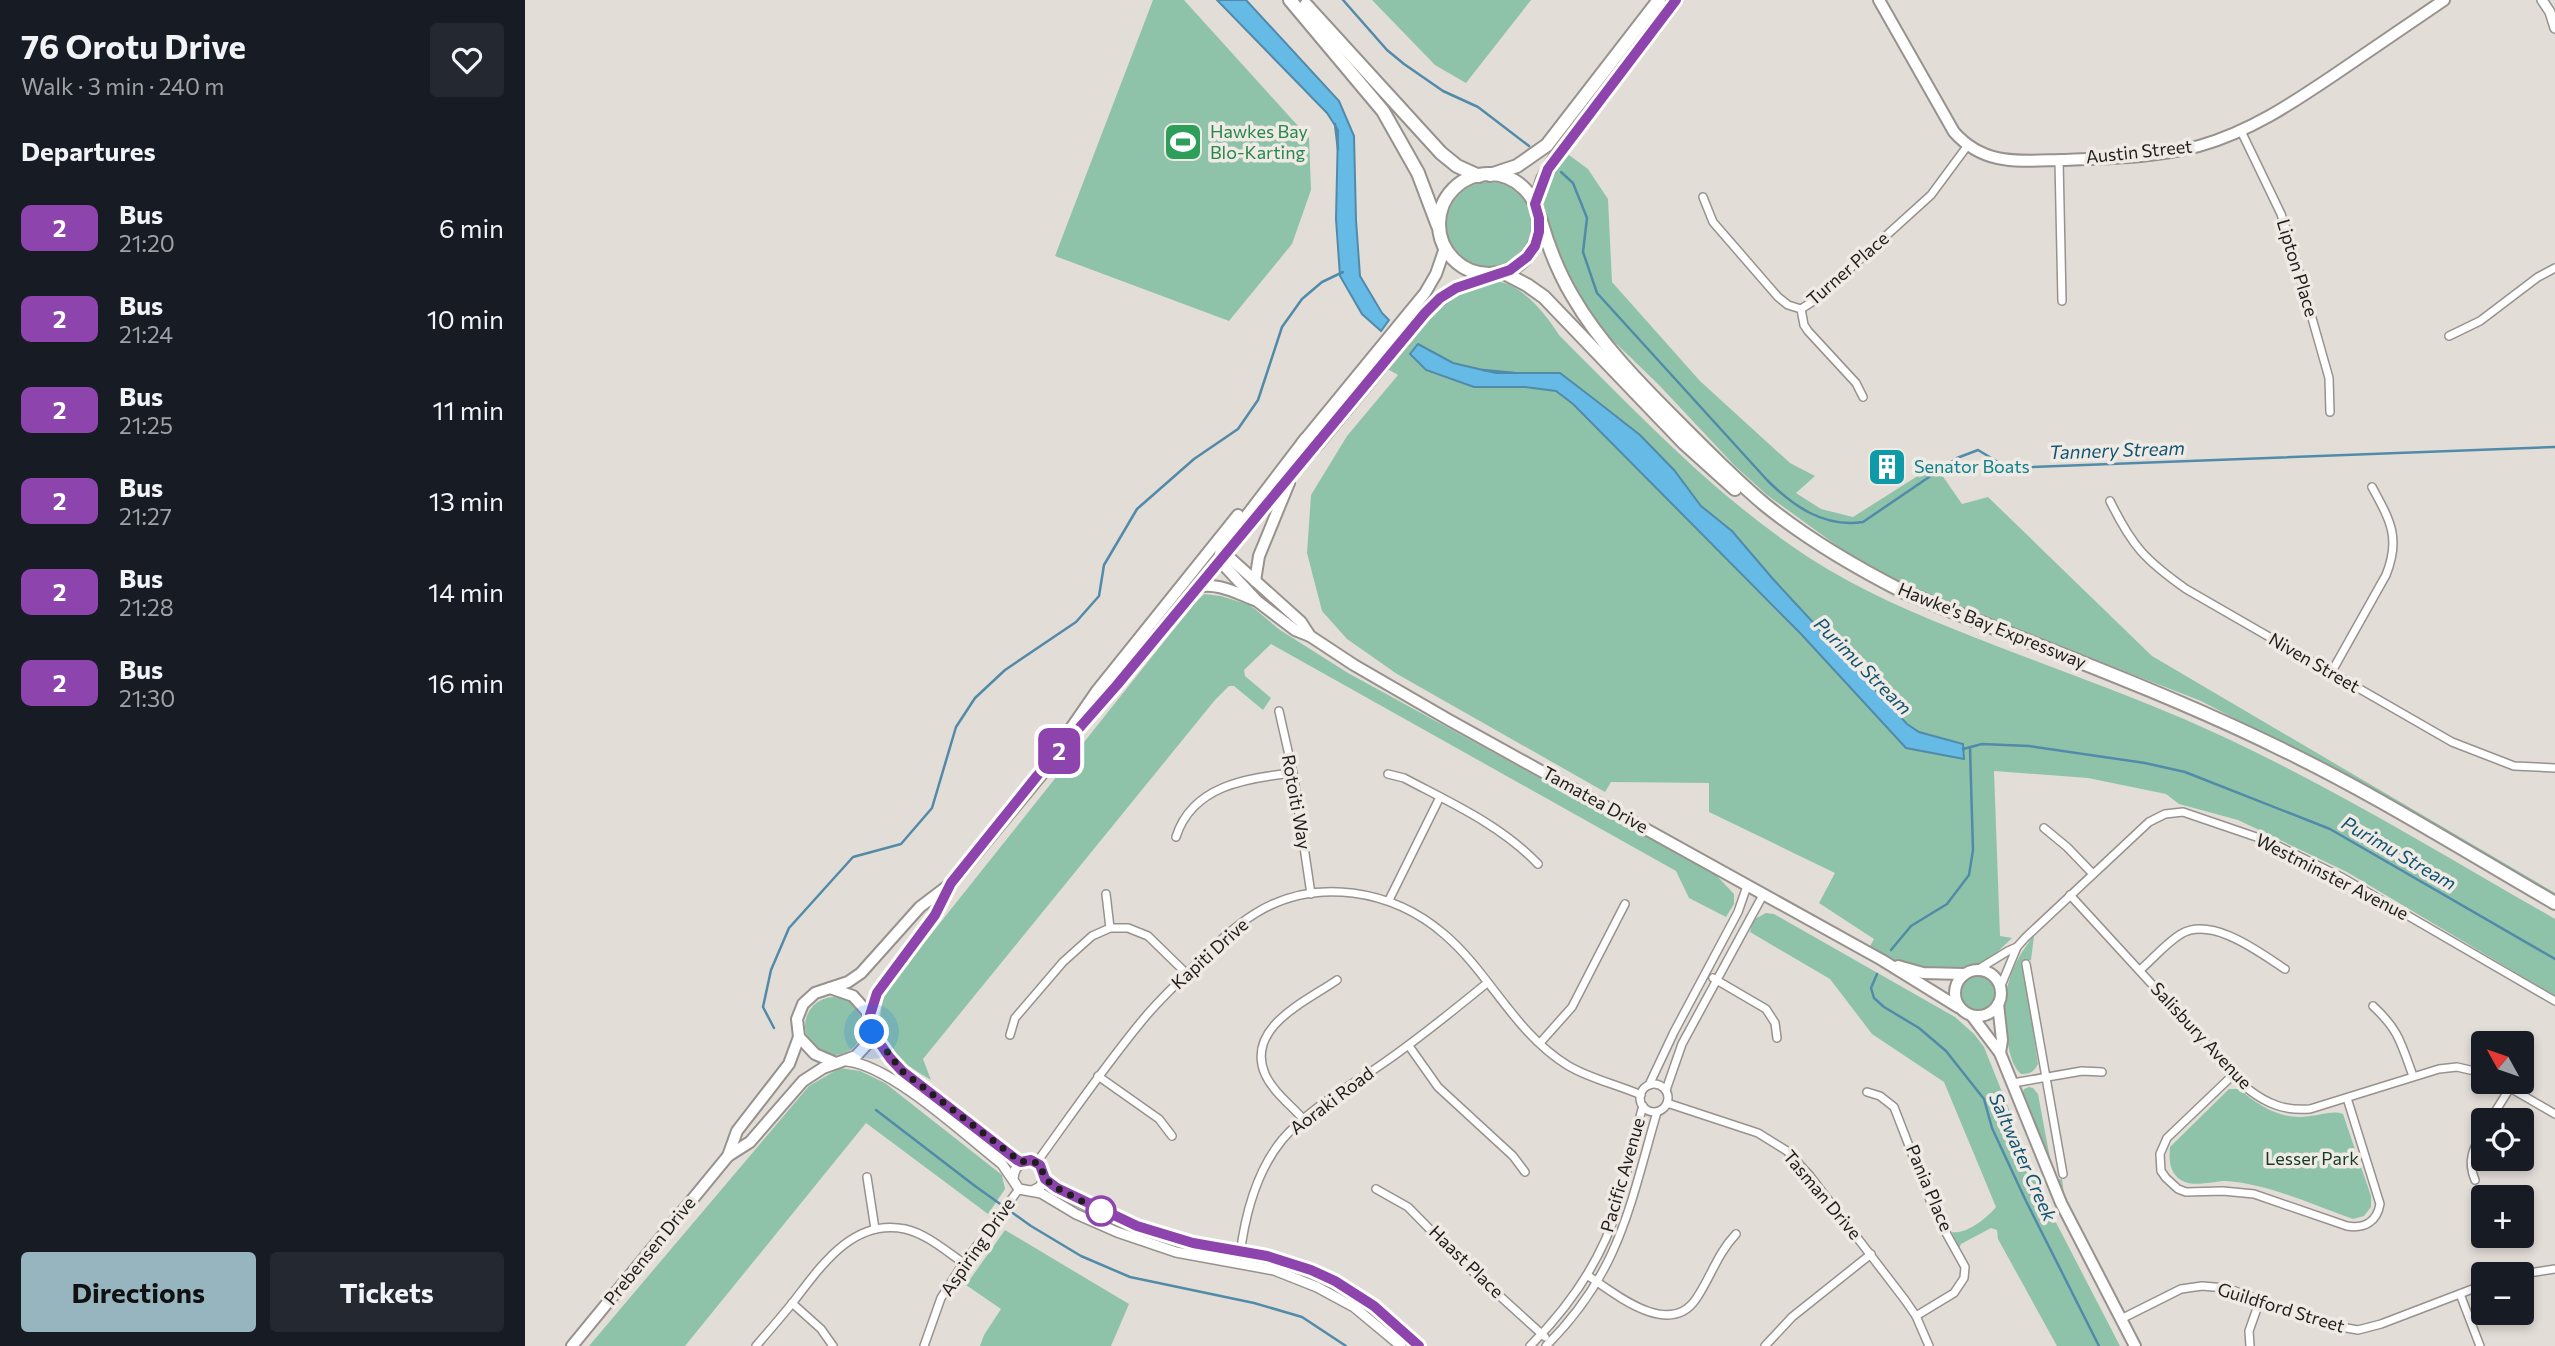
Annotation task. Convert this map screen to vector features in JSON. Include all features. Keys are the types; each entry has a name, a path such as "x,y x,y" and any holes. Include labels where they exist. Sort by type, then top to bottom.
{"main road":[{"path":"1290,0 1383,111 1418,173 1445,248 1459,264 1490,275"},
{"path":"951,883 920,907 861,973 848,982 815,993 803,1004 797,1019 799,1037 815,1054 841,1062 863,1050 872,1032 870,1015 877,993 935,915 951,883 1037,776 1117,685 1220,557 1320,442 1431,307 1456,288 1516,267 1531,252 1539,232 1535,204 1520,184 1504,177 1484,175 1457,166 1441,153 1301,0"},
{"path":"1439,230 1441,211 1448,196 1464,181 1517,166 1547,145 1659,0"},
{"path":"1535,204 1543,179 1554,160 1676,0"},
{"name":"Austin Street","path":"1879,0 1947,121 1968,145 1995,159 2059,160 2126,157 2175,151 2200,146 2241,131 2277,113 2444,0"},
{"name":"Hawke's Bay Expressway","path":"1539,218 1566,286 1601,338 1660,403 1727,470 1765,505 1802,532 1866,573 1904,592 2188,706 2280,748 2555,903"},
{"path":"1220,557 1221,549 1229,537 1305,439 1425,293 1436,274 1445,248"},
{"name":"Hawke's Bay Expressway","path":"1504,273 1527,285 1543,298 1685,443 1734,487 1830,560 1870,583 1917,604 2156,700 2290,761 2555,911"},
{"path":"1037,776 1096,692 1220,535 1305,439"},
{"path":"1255,581 1259,556 1268,533 1285,491 1303,459"},
{"path":"1096,692 1209,562 1220,557"},
{"name":"Tamatea Drive","path":"1220,557 1231,559 1301,622 1310,636"},
{"name":"Tamatea Drive","path":"1220,557 1257,601 1295,630 1310,636 1449,720 1882,960 1958,1007"},
{"path":"1197,587 1222,587 1257,601"},
{"name":"Tamatea Drive","path":"1882,960 1923,972 1964,974"},
{"path":"2000,1053 2000,988 1994,976 1984,970 1964,974 1954,991 1958,1007 1972,1016 2000,1053 2050,1181 2135,1346"},
{"path":"829,988 853,996 870,1015"},
{"path":"1972,1016 1986,1013 1998,1004"},
{"name":"Prebensen Drive","path":"728,1156 737,1131 789,1064 799,1037"},
{"name":"Prebensen Drive","path":"572,1346 728,1156 750,1142 803,1081 823,1068 841,1062"}],"street":[{"path":"2542,0 2550,12 2555,28"},
{"name":"Lipton Place","path":"2241,131 2281,214 2289,237 2329,378 2330,412"},
{"name":"Turner Place","path":"1703,197 1713,222 1762,278 1788,305 1801,309 1815,300 1931,195 1968,145"},
{"path":"2059,160 2062,301"},
{"path":"2449,336 2480,321 2538,277 2555,268"},
{"path":"1801,309 1808,331 1856,383 1863,397"},
{"path":"2330,673 2391,562 2393,535 2389,518 2372,487"},
{"name":"Niven Street","path":"2110,501 2125,532 2149,562 2186,589 2452,742 2514,766 2555,768"},
{"name":"Rotoiti Way","path":"1279,711 1293,773 1311,894"},
{"path":"1176,837 1181,820 1191,808 1217,790 1240,781 1293,773"},
{"path":"1388,774 1404,778 1512,838 1538,864"},
{"path":"1389,900 1440,797"},
{"name":"Westminster Avenue","path":"1977,970 2017,947 2139,831 2158,817 2172,812 2194,814 2268,841 2332,872 2555,1001"},
{"path":"2044,828 2093,874"},
{"path":"1747,886 1738,912 1649,1085 1641,1095 1643,1106 1649,1111 1657,1112 1667,1103 1666,1090 1682,1044 1763,895"},
{"name":"Kapiti Drive","path":"1037,1163 1098,1076 1141,1021 1187,974 1224,938 1258,912 1277,903 1311,894 1348,892 1372,895 1409,909 1446,935 1517,1020 1566,1064 1641,1095"},
{"path":"1106,894 1110,928"},
{"name":"Salisbury Avenue","path":"2070,895 2258,1097 2288,1109 2310,1109 2449,1067 2471,1070"},
{"path":"1540,1043 1572,1007 1625,904"},
{"path":"1010,1035 1014,1018 1063,962 1092,936 1110,928 1128,928 1148,936 1187,974"},
{"path":"2140,971 2184,932 2205,928 2219,931 2285,969"},
{"name":"Westminster Avenue","path":"2000,988 2017,947"},
{"path":"2026,964 2063,1174"},
{"path":"1706,974 1766,1009 1775,1023 1777,1038"},
{"path":"1304,1119 1272,1085 1265,1073 1262,1048 1276,1021 1337,980"},
{"name":"Aoraki Road","path":"1239,1263 1247,1216 1259,1178 1283,1140 1304,1119 1409,1045 1487,983"},
{"path":"2373,1006 2396,1031 2413,1076"},
{"path":"872,1032 902,1071 1021,1162"},
{"path":"1409,1045 1438,1087 1513,1156 1525,1172"},
{"path":"841,1062 867,1065 908,1090 1002,1164 1019,1188 1041,1193 1094,1222 1143,1242 1176,1252 1274,1270 1333,1295 1373,1320 1401,1346"},
{"path":"2013,1083 2082,1071 2102,1072"},
{"path":"2234,1074 2167,1138 2160,1154 2161,1171 2165,1178 2186,1192 2223,1191 2253,1194 2347,1226 2359,1227 2375,1218 2380,1204 2347,1098"},
{"path":"1098,1076 1159,1119 1173,1136"},
{"path":"1649,1085 1658,1085 1666,1090"},
{"name":"Pania Place","path":"1867,1092 1880,1096 1894,1107 1935,1213 1965,1267 1964,1278 1954,1293 1916,1316"},
{"path":"2522,1094 2555,1114"},
{"name":"Tasman Drive","path":"1667,1103 1758,1133 1787,1151 1871,1254 1916,1316 1929,1346"},
{"name":"Pacific Avenue","path":"1529,1346 1542,1334 1587,1276 1604,1242 1618,1207 1643,1106"},
{"name":"Pacific Avenue","path":"1548,1344 1598,1283 1618,1244 1632,1206 1657,1112"},
{"path":"2471,1158 2470,1170 2475,1180"},
{"path":"1013,1178 1015,1169 1021,1162 1031,1160 1037,1163 1043,1169 1045,1179 1040,1187 1033,1191"},
{"path":"867,1177 875,1229"},
{"path":"1045,1179 1075,1198 1137,1226 1193,1243 1288,1262 1335,1281 1374,1306 1419,1346"},
{"name":"Aspiring Drive","path":"924,1346 941,1298 1019,1188"},
{"name":"Haast Place","path":"1376,1189 1408,1207 1458,1258 1542,1334 1548,1344"},
{"path":"756,1346 828,1257 853,1238 875,1229 904,1229 920,1234 965,1264"},
{"path":"1587,1276 1652,1314 1674,1315 1695,1301 1720,1252 1736,1234"},
{"path":"1765,1346 1792,1317 1871,1254"},
{"path":"2534,1272 2555,1269"},
{"name":"Guildford Street","path":"2121,1319 2173,1292 2192,1286 2226,1288 2350,1330 2381,1324 2471,1290"},
{"path":"2460,1294 2480,1346"},
{"path":"2250,1346 2251,1322 2260,1300"},
{"path":"792,1303 821,1329 833,1346"}],"green space":[{"path":"1153,0 1184,0 1309,138 1311,190 1292,244 1229,321 1055,256"},
{"path":"1372,0 1531,0 1466,83 1435,65"},
{"path":"1565,152 1588,169 1608,199 1612,282 1700,381 1790,463 1815,476 1796,493 1821,509 1853,517 1935,465 1962,504 1988,497 2152,656 2555,893 2555,897 2328,767 2201,701 1941,600 1885,574 1843,550 1767,495 1735,466 1658,384 1602,330 1580,299 1555,248 1544,204 1544,193"},
{"path":"1489,182 1513,189 1525,201 1532,225 1525,249 1513,261 1489,268 1465,261 1453,249 1446,225 1453,201 1465,189"},
{"path":"1496,281 1515,288 1532,301 1559,335 1678,452 1741,507 1808,557 1890,602 2158,708 2232,741 2372,814 2555,919 2555,996 2347,872 2238,820 2179,804 2166,794 2088,778 1994,771 2000,936 2012,938 1992,957 1971,967 1951,972 1900,966 1868,950 1874,939 1819,903 1835,873 1709,812 1709,783 1611,782 1605,792 1397,674 1347,639 1322,611 1307,553 1311,495 1347,436 1398,375 1386,368 1433,312 1461,292"},
{"path":"1204,594 1250,605 1280,630 1348,673 1715,874 1734,894 1734,904 1726,917 1689,898 1676,871 1271,644 1244,670 1245,676 1271,698 1263,710 1234,686 1229,686 1215,700 923,1059 931,1080 896,1056 884,1040 880,1020 885,992"},
{"path":"1766,913 1774,914 1955,1017 1974,1034 1984,1047 2048,1207 2120,1346 2057,1346 1998,1239 1997,1230 1991,1228 1961,1244 1958,1251 1952,1232 1970,1228 1996,1207 1944,1082 1872,1034 1830,979 1750,932 1753,920"},
{"path":"2034,936 2031,960 2023,962 2038,1064 2031,1072 2021,1074 2014,1064 2009,1048 2005,1001 2011,974"},
{"path":"1978,976 1990,981 1995,993 1990,1005 1978,1010 1966,1005 1961,993 1966,981"},
{"path":"834,997 845,999 858,1010 863,1026 861,1037 850,1050 834,1055 823,1053 810,1042 805,1026 807,1015 818,1002"},
{"path":"840,1068 860,1071 885,1083 1002,1175 1005,1189 988,1214 866,1123 685,1346 589,1346 809,1086"},
{"path":"2029,1087 2038,1094 2054,1180 2062,1179 2066,1210 2057,1198 2021,1097 2024,1089"},
{"name":"Lesser Park","path":"2229,1089 2239,1089 2271,1111 2290,1116 2343,1114 2371,1196 2371,1207 2364,1216 2353,1219 2258,1186 2226,1181 2195,1184 2178,1178 2171,1168 2170,1147"},
{"path":"1005,1230 1129,1304 1111,1346 980,1346 1001,1309 966,1285"}],"water":[{"path":"1217,0 1246,0 1339,101 1354,136 1360,276 1389,320 1381,331 1362,314 1340,276 1336,219 1338,130 1327,113"},
{"path":"1418,344 1453,363 1496,373 1560,373 1640,435 1674,470 1701,506 1732,531 1907,724 1919,732 1963,744 1964,759 1906,748 1801,634 1573,404 1556,391 1525,387 1474,387 1426,370 1410,354"}],"waterway":[{"name":"Tannery Stream","path":"1343,0 1387,50 1404,64 1443,91 1478,107 1529,146"},
{"name":"Purimu Stream","path":"1335,124 1338,149"},
{"name":"Tannery Stream","path":"1561,172 1573,183 1587,218 1583,252 1597,293 1767,480 1787,498 1810,513 1835,522 1863,522 1957,458 1978,450 2008,468 2555,447"},
{"path":"774,1028 763,1007 771,970 789,928 853,857 901,844 932,808 956,727 975,698 1005,670 1076,622 1099,596 1104,565 1137,509 1194,459 1238,429 1258,400 1282,327 1302,299 1322,282 1343,272"},
{"name":"Purimu Stream","path":"1483,370 1515,373"},
{"name":"Purimu Stream","path":"1963,749 1982,744 2029,746 2145,763 2185,772 2330,829 2555,959"},
{"name":"Saltwater Creek","path":"1891,950 1911,926 1947,904 1969,875 1973,850 1970,748"},
{"name":"Saltwater Creek","path":"1877,974 1871,988 1874,998 1919,1028 1946,1051 1984,1099 1992,1128 2025,1199 2099,1346"},
{"path":"876,1110 1031,1226 1081,1256 1130,1277 1254,1303 1302,1317 1346,1346"}],"bus line":[{"name":"2","path":"1419,1346 1393,1320 1374,1306 1335,1281 1311,1270 1267,1256 1193,1243 1137,1226 1057,1188 1045,1179 1040,1165 1031,1160 1017,1160 902,1071 872,1032 870,1015 877,993 935,915 951,883 1037,776 1117,685 1425,313 1440,298 1456,288 1490,275 1504,273 1527,257 1535,246 1539,232 1535,204 1548,169 1676,0"}],"place":[{"name":"Hawkes Bay Blo-Karting","path":"1183,142"},
{"name":"Senator Boats","path":"1887,467"}],"route":[{"path":"872,1032 902,1071 1009,1154 1021,1162 1031,1160 1040,1165 1045,1179 1057,1188 1101,1211"}]}
